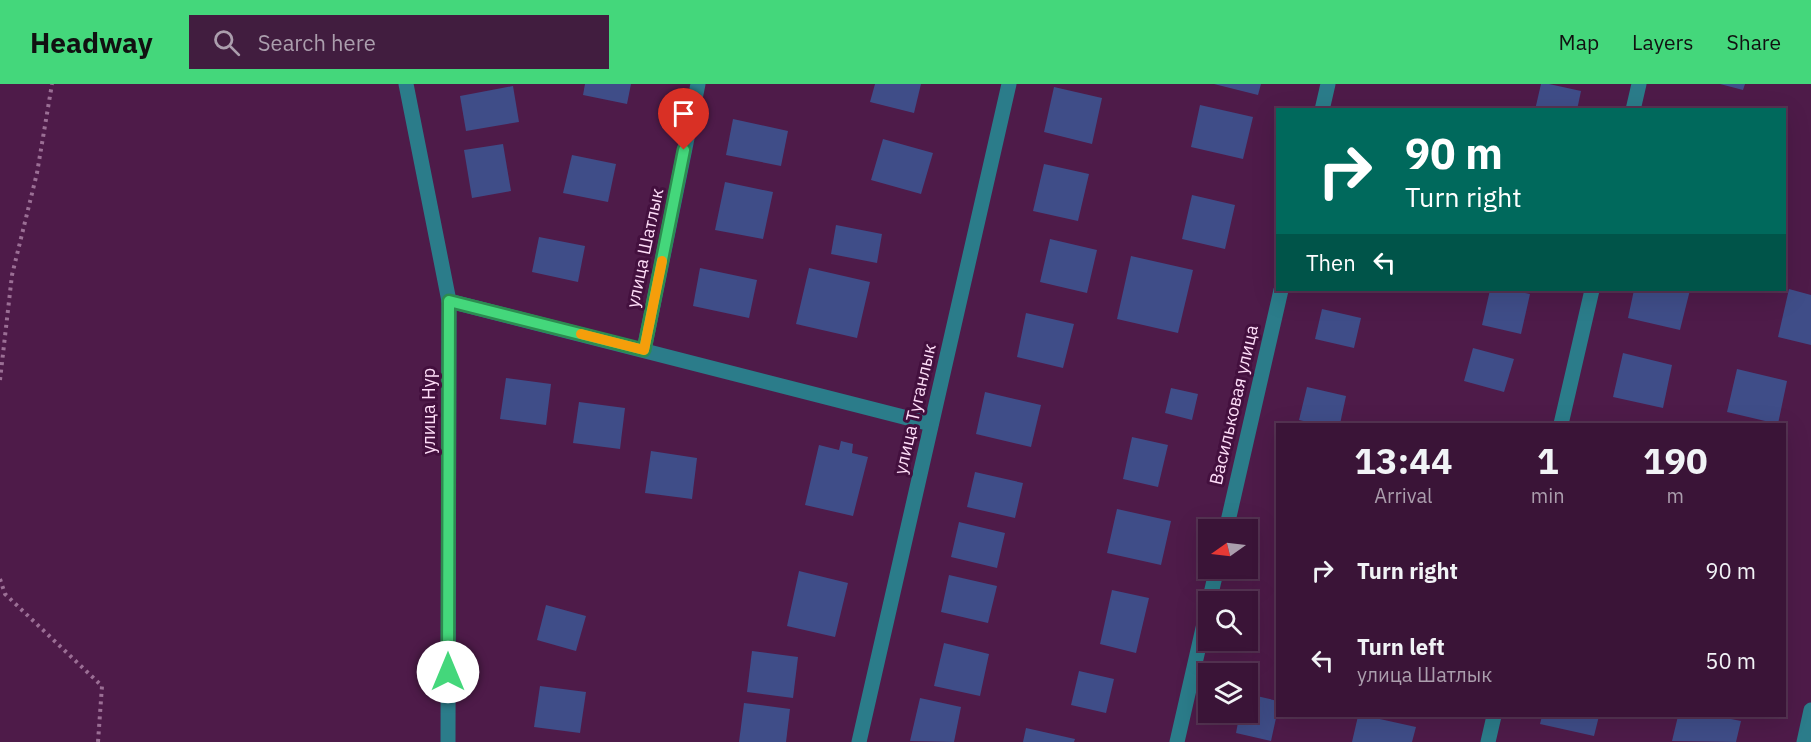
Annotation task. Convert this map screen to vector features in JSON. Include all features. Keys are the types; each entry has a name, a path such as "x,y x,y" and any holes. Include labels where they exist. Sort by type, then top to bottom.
{"street":[{"name":"улица Нур","path":"406,84 449,301 448,742"},
{"name":"улица Шатлык","path":"644,350 698,84"},
{"name":"улица Туганлык","path":"859,742 1009,84"},
{"path":"1322,108 1328,84"},
{"path":"1633,108 1639,84"},
{"name":"Васильковая улица","path":"1229,519 1281,291"},
{"path":"1561,423 1592,291"},
{"path":"449,301 931,424"},
{"path":"1177,742 1198,650"},
{"path":"1803,742 1811,710"},
{"path":"1488,742 1494,717"}],"path":[{"path":"0,380 12,275 37,173 52,84"},
{"path":"0,579 5,594 102,686 98,742"}],"building":[{"path":"585,84 631,84 627,104 583,95"},
{"path":"875,84 921,84 914,113 870,102"},
{"path":"1214,84 1261,84 1258,95"},
{"path":"1541,84 1581,91 1577,108 1535,108"},
{"path":"1720,84 1745,84 1743,90"},
{"path":"513,86 519,122 466,131 460,96"},
{"path":"1054,87 1102,98 1092,144 1044,132"},
{"path":"1200,105 1253,117 1243,159 1191,147"},
{"path":"733,119 788,131 781,166 726,155"},
{"path":"883,139 933,153 921,194 871,180"},
{"path":"503,144 511,191 472,198 464,150"},
{"path":"572,155 616,164 608,202 563,193"},
{"path":"1044,164 1089,174 1078,221 1033,211"},
{"path":"725,182 773,192 763,239 715,230"},
{"path":"1192,195 1235,205 1225,249 1182,239"},
{"path":"836,225 882,234 877,263 831,254"},
{"path":"539,237 585,246 578,282 532,272"},
{"path":"1050,239 1097,250 1087,293 1040,282"},
{"path":"1131,256 1193,270 1178,333 1117,319"},
{"path":"700,268 757,280 749,318 693,306"},
{"path":"809,268 870,282 857,338 796,324"},
{"path":"1789,289 1811,295 1811,345 1778,337"},
{"path":"1490,291 1516,291 1530,294 1521,334 1482,325"},
{"path":"1634,291 1690,291 1680,330 1628,318"},
{"path":"1322,309 1361,318 1354,348 1315,339"},
{"path":"1026,313 1074,324 1063,368 1017,357"},
{"path":"1473,348 1514,359 1504,392 1464,381"},
{"path":"1623,353 1672,365 1663,408 1613,397"},
{"path":"1737,369 1787,381 1778,423 1727,412"},
{"path":"506,378 551,384 546,425 500,419"},
{"path":"1307,387 1346,396 1340,423 1312,423 1299,420"},
{"path":"1171,388 1198,394 1192,420 1165,413"},
{"path":"985,392 1041,405 1031,447 976,434"},
{"path":"579,402 625,408 620,449 573,443"},
{"path":"1132,437 1168,445 1158,487 1123,479"},
{"path":"841,441 853,444 852,453 868,457 853,516 805,505 819,445 839,450"},
{"path":"651,451 697,458 692,499 645,493"},
{"path":"975,472 1023,483 1015,518 967,507"},
{"path":"1117,509 1171,521 1161,565 1107,553"},
{"path":"959,522 1005,533 997,568 951,557"},
{"path":"799,571 848,583 835,637 787,626"},
{"path":"949,575 997,586 988,623 941,612"},
{"path":"1112,590 1149,598 1136,653 1100,644"},
{"path":"546,605 586,616 576,651 537,640"},
{"path":"944,643 989,654 980,696 934,686"},
{"path":"752,651 798,657 793,698 747,692"},
{"path":"1079,671 1114,679 1106,713 1071,705"},
{"path":"540,686 586,692 580,733 534,727"},
{"path":"1258,696 1276,701 1276,717 1271,741 1236,733 1238,723 1258,723"},
{"path":"920,698 961,707 954,742 910,741"},
{"path":"744,703 790,709 786,742 739,742"},
{"path":"1358,717 1371,717 1416,727 1412,742 1352,742"},
{"path":"1542,717 1599,717 1594,736 1540,724"},
{"path":"1678,717 1721,717 1741,721 1736,742 1672,741"},
{"path":"1026,728 1075,739 1074,742 1023,742"}],"slow traffic":[{"path":"581,334 644,350 662,261"}],"route":[{"path":"448,672 449,301 644,350 684,150"}]}
